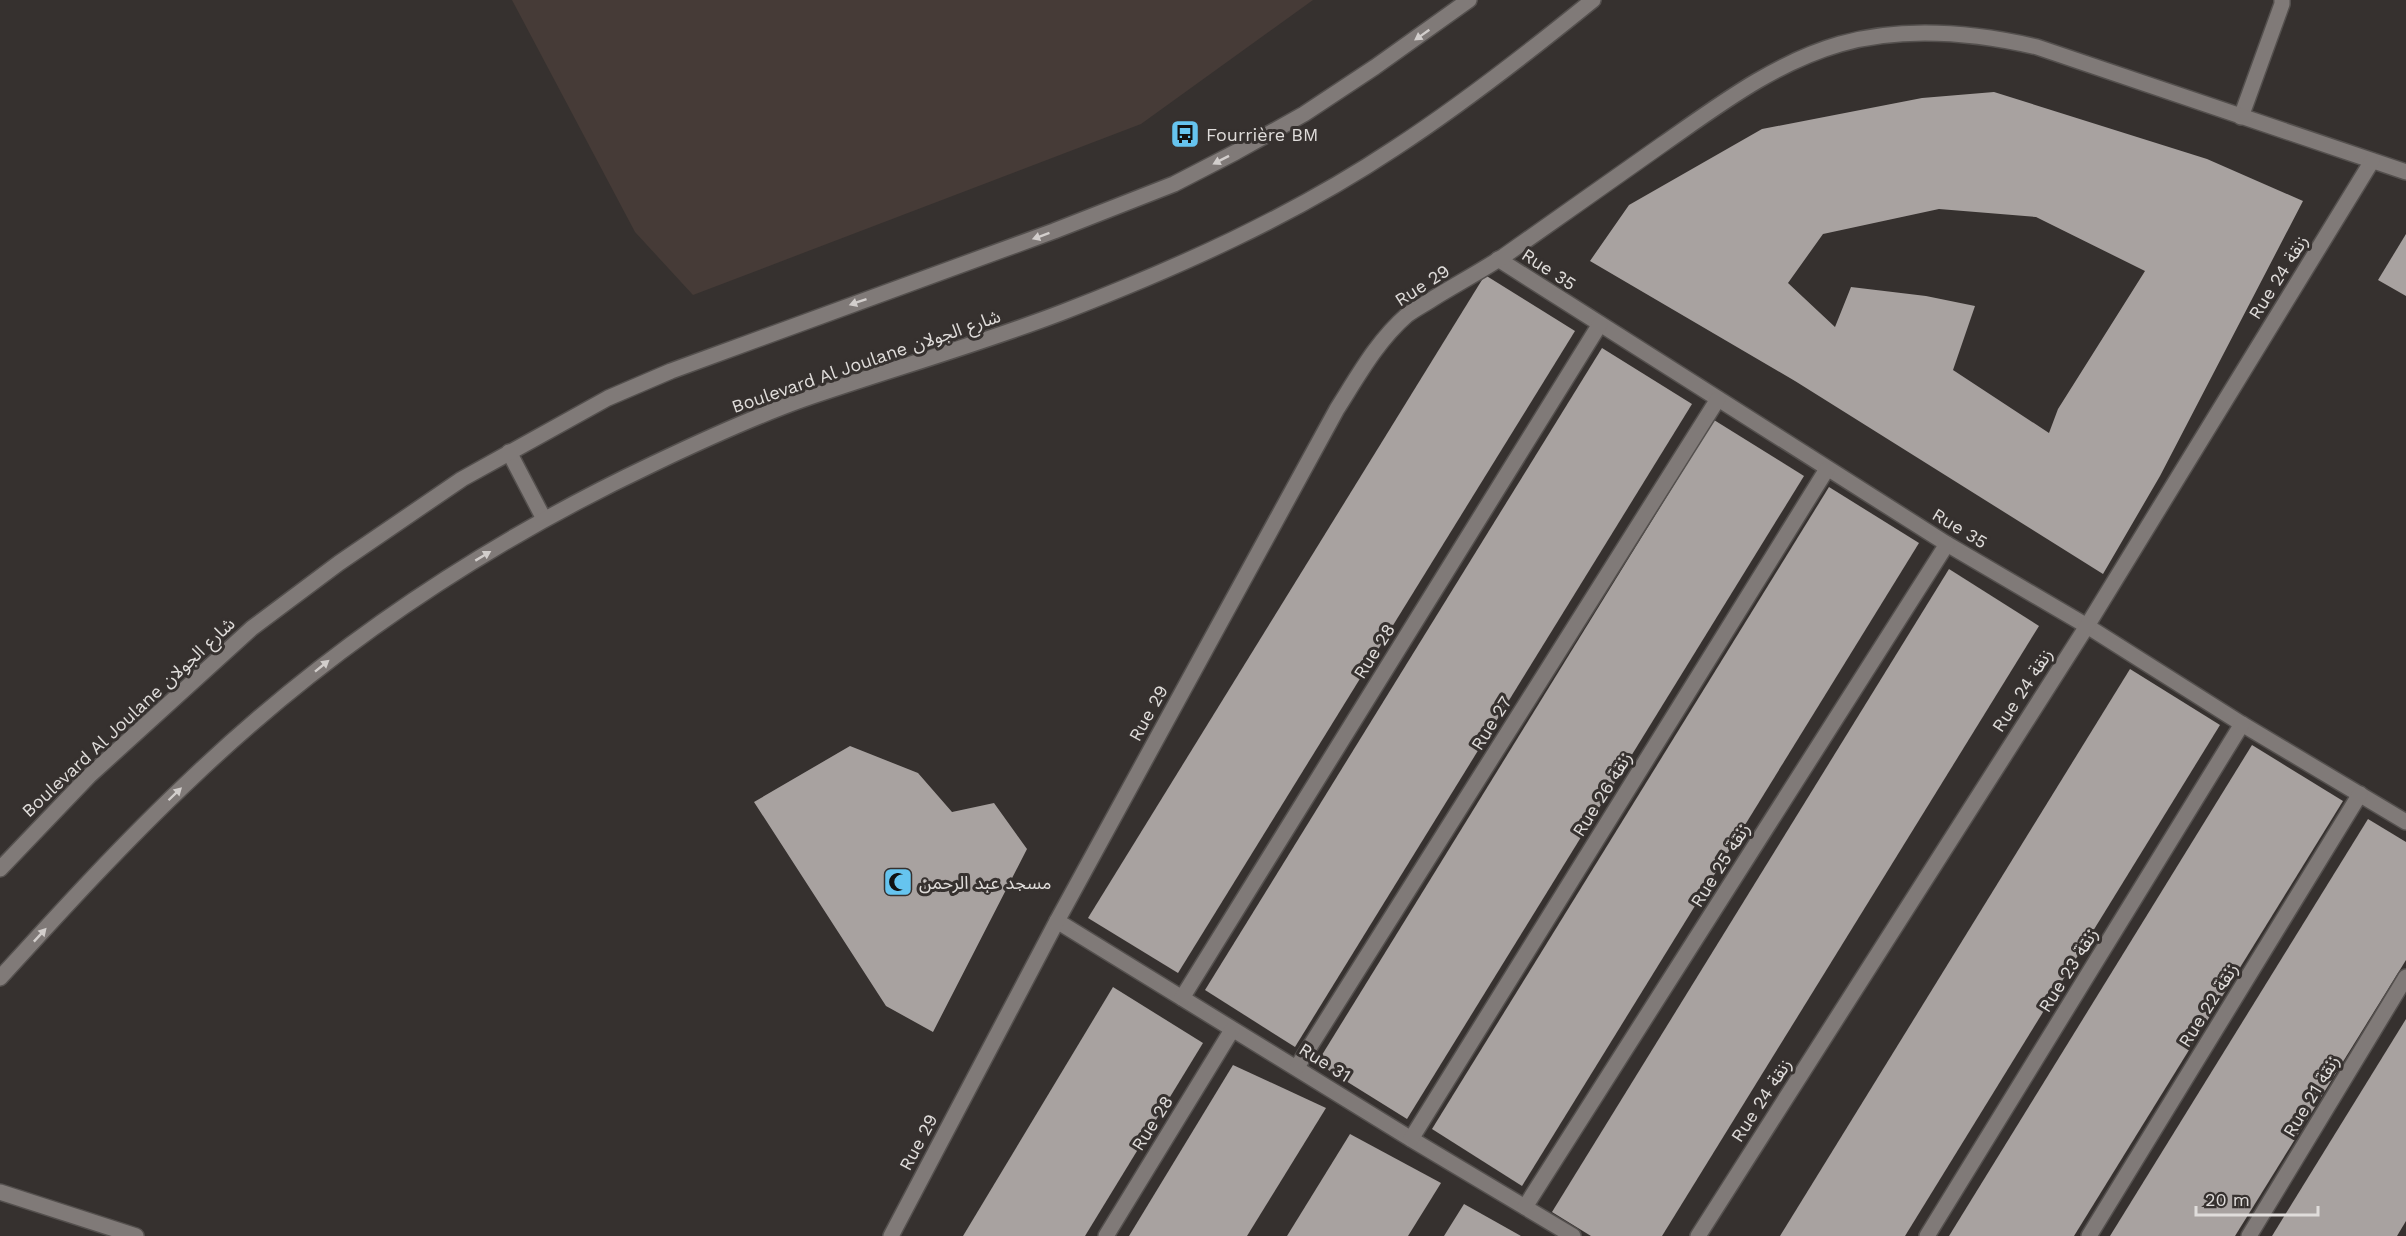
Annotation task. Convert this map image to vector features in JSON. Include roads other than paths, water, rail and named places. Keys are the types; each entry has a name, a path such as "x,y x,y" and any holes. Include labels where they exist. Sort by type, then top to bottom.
{"street":[{"name":"Boulevard Al Joulane شارع الجولان","path":"0,868 89,776 252,628 408,515 509,452 608,398 671,371 1054,231 1174,184 1236,153 1305,114 1468,0"},
{"name":"Boulevard Al Joulane شارع الجولان","path":"0,978 129,840 194,776 331,658 416,597 544,519 649,465 796,402 1065,311 1262,225 1394,150 1512,65 1593,0"},
{"path":"2241,117 2282,0"},
{"name":"Rue 29","path":"891,1236 1057,921 1337,409 1373,352 1409,314 1498,260 1696,121 1780,67 1810,54 1864,39 1922,33 1958,33 1999,38 2037,47 2406,172"},
{"name":"Rue 24 زنقة","path":"1698,1236 2086,626 2372,161"},
{"name":"Rue 35","path":"1498,260 1947,544 2086,626 2242,724 2406,822"},
{"name":"Rue 28","path":"1182,998 1600,324"},
{"name":"Rue 27","path":"1297,1067 1718,399"},
{"path":"509,452 544,519"},
{"name":"Rue 26 زنقة","path":"1411,1139 1827,469"},
{"name":"Rue 25 زنقة","path":"1525,1207 1947,544"},
{"name":"Rue 23 زنقة","path":"1927,1236 2242,724"},
{"name":"Rue 22 زنقة","path":"2089,1236 2360,794"},
{"name":"Rue 31","path":"1057,921 1232,1030 1297,1067 1411,1139 1573,1236"},
{"name":"Rue 21 زنقة","path":"2249,1236 2406,977"},
{"name":"Rue 28","path":"1106,1236 1232,1030"},
{"path":"0,1192 136,1236"}],"place":[{"name":"Fourrière BM","path":"1185,134"},
{"name":"مسجد عبد الرحمن","path":"898,882"}]}
